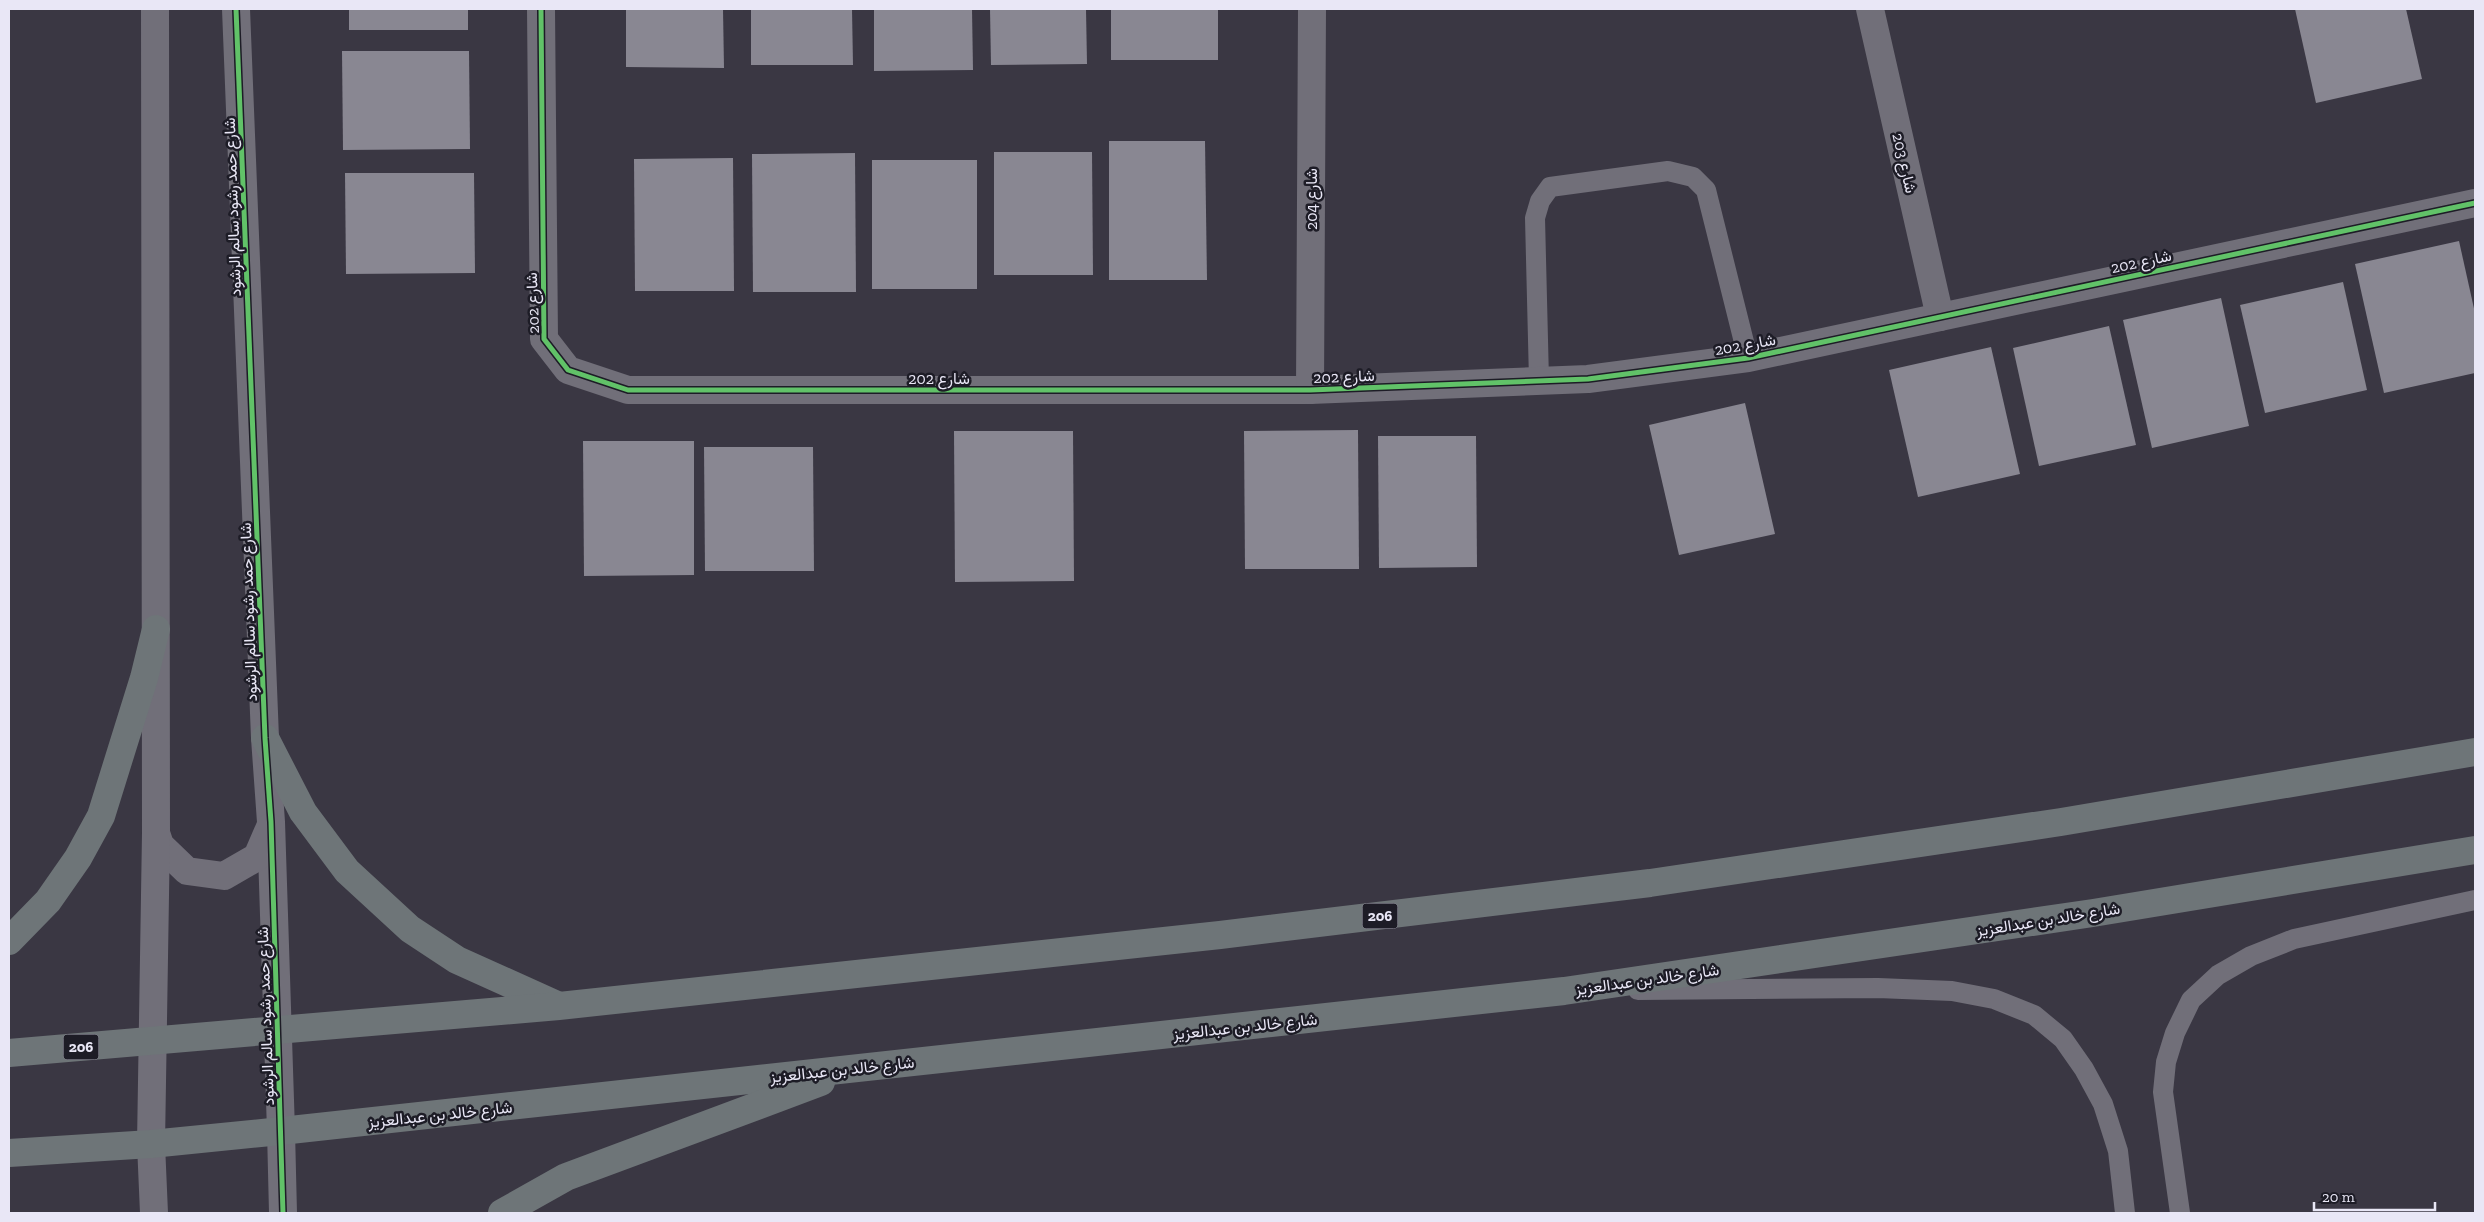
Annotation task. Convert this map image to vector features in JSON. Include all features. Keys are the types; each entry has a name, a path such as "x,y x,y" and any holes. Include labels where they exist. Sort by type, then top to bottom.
{"main road":[{"path":"9,940 48,900 78,858 101,816 144,678 156,628"},
{"path":"265,738 303,812 354,878 410,929 457,960 558,1006"},
{"name":"206","path":"9,1054 558,1006 1220,935 1650,883 2061,822 2475,752"},
{"name":"شارع خالد بن عبدالعزيز","path":"9,1153 151,1144 281,1131 1564,991 2094,913 2475,850"},
{"path":"502,1213 566,1177 859,1068"}],"street":[{"path":"154,1213 151,1144 156,833 155,9"},
{"name":"شارع حمد رشود سالم الرشود","path":"236,9 265,738 271,822 279,1030 283,1213"},
{"name":"شارع 202","path":"542,9 544,339 568,370 628,390 1310,390 1588,379 1748,358 2475,202"},
{"name":"شارع 204","path":"1310,390 1312,9"},
{"name":"شارع 203","path":"1870,9 1940,317"},
{"path":"156,833 160,845 187,871 224,876 257,857 271,822"}],"lane":[{"path":"1539,380 1535,218 1540,201 1550,187 1668,171 1693,177 1706,190 1748,358"},
{"path":"2180,1213 2163,1092 2166,1062 2175,1034 2191,1000 2218,975 2251,956 2294,939 2475,900"},
{"path":"1564,991 1878,988 1952,991 1994,999 2034,1015 2063,1039 2084,1069 2103,1104 2118,1152 2125,1213"}],"building":[{"path":"349,9 468,9 468,30 349,30"},
{"path":"626,9 723,9 724,68 626,67"},
{"path":"751,9 852,9 853,65 751,65"},
{"path":"874,9 972,9 973,70 874,71"},
{"path":"990,9 1086,9 1087,64 991,65"},
{"path":"1111,9 1218,9 1218,60 1111,60"},
{"path":"2295,9 2406,9 2422,79 2316,103"},
{"path":"342,51 469,51 470,149 343,150"},
{"path":"1109,141 1205,141 1207,280 1109,280"},
{"path":"994,152 1092,152 1093,275 994,275"},
{"path":"855,153 856,292 753,292 752,154"},
{"path":"733,158 734,291 635,291 634,159"},
{"path":"872,160 977,160 977,289 872,289"},
{"path":"345,173 474,173 475,273 346,274"},
{"path":"2459,241 2475,313 2475,373 2384,393 2355,264"},
{"path":"2343,282 2367,390 2265,413 2240,305"},
{"path":"2221,298 2249,426 2152,448 2123,320"},
{"path":"2109,326 2136,445 2039,466 2013,348"},
{"path":"1991,347 2020,474 1918,497 1889,370"},
{"path":"1745,403 1775,534 1679,555 1649,425"},
{"path":"1358,430 1359,569 1245,569 1244,431"},
{"path":"954,431 1073,431 1074,581 955,582"},
{"path":"1378,436 1476,436 1477,567 1379,568"},
{"path":"583,441 694,441 694,575 584,576"},
{"path":"704,447 813,447 814,571 705,571"}],"cycle path":[{"path":"236,9 265,738 271,822 283,1213"},
{"path":"541,9 544,339 568,370 628,390 1310,390 1588,379 1748,358 2475,203"}]}
